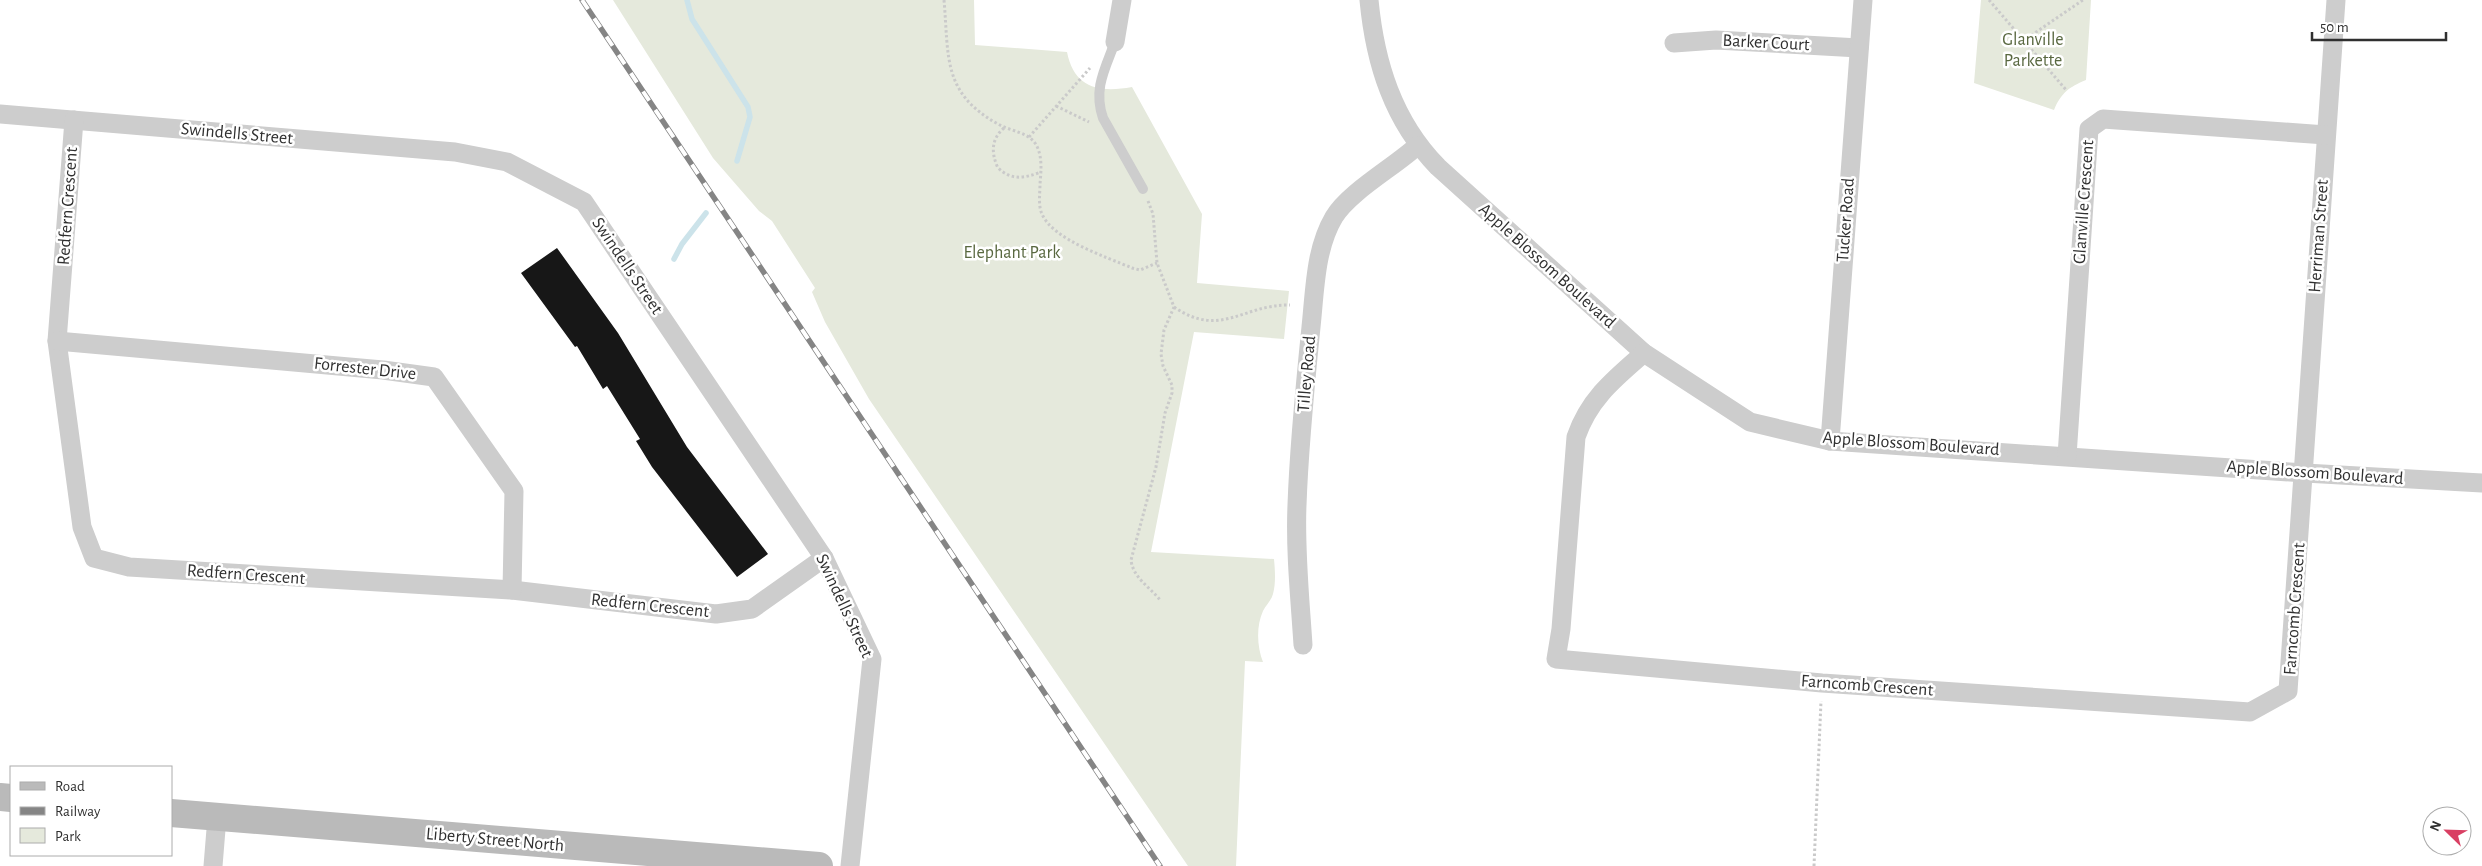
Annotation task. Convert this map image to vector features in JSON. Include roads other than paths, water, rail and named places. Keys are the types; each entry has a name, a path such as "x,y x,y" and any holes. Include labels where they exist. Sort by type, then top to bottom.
{"main road":[{"name":"Liberty Street North","path":"172,813 747,863 819,866"}],"street":[{"path":"1115,42 1122,0"},
{"name":"Apple Blossom Boulevard","path":"1369,0 1379,64 1389,93 1418,146 1438,167 1644,353 1750,422 1830,441 2482,483"},
{"name":"Tucker Road","path":"1830,441 1862,0"},
{"name":"Herriman Street","path":"2305,473 2336,0"},
{"name":"Barker Court","path":"1674,43 1716,40 1858,48"},
{"name":"Swindells Street","path":"0,114 455,152 507,162 584,202 824,558 872,659 850,866"},
{"name":"Glanville Crescent","path":"2067,456 2089,129 2102,119 2326,135"},
{"name":"Redfern Crescent","path":"74,120 58,341 82,526 94,558 129,567 512,590 716,614 752,609 824,558"},
{"name":"Tilley Road","path":"1303,645 1297,505 1308,362 1320,253 1329,227 1336,214 1350,199 1418,146"},
{"name":"Forrester Drive","path":"58,341 383,370 434,377 514,491 512,590"},
{"name":"Farncomb Crescent","path":"1644,353 1606,386 1594,400 1583,416 1576,437 1561,629 1556,659 1822,683 2250,712 2288,691 2305,473"},
{"path":"213,866 217,817"}],"lane":[{"path":"1115,42 1098,96 1103,118 1143,189"}],"waterway":[{"path":"687,0 692,19 748,107 750,117 737,161"},
{"path":"674,259 682,244 706,213"}],"railway":[{"path":"582,0 1160,866"}],"park label":[{"name":"Glanville Parkette","path":"2033,50"},
{"name":"Elephant Park","path":"1012,253"}]}
